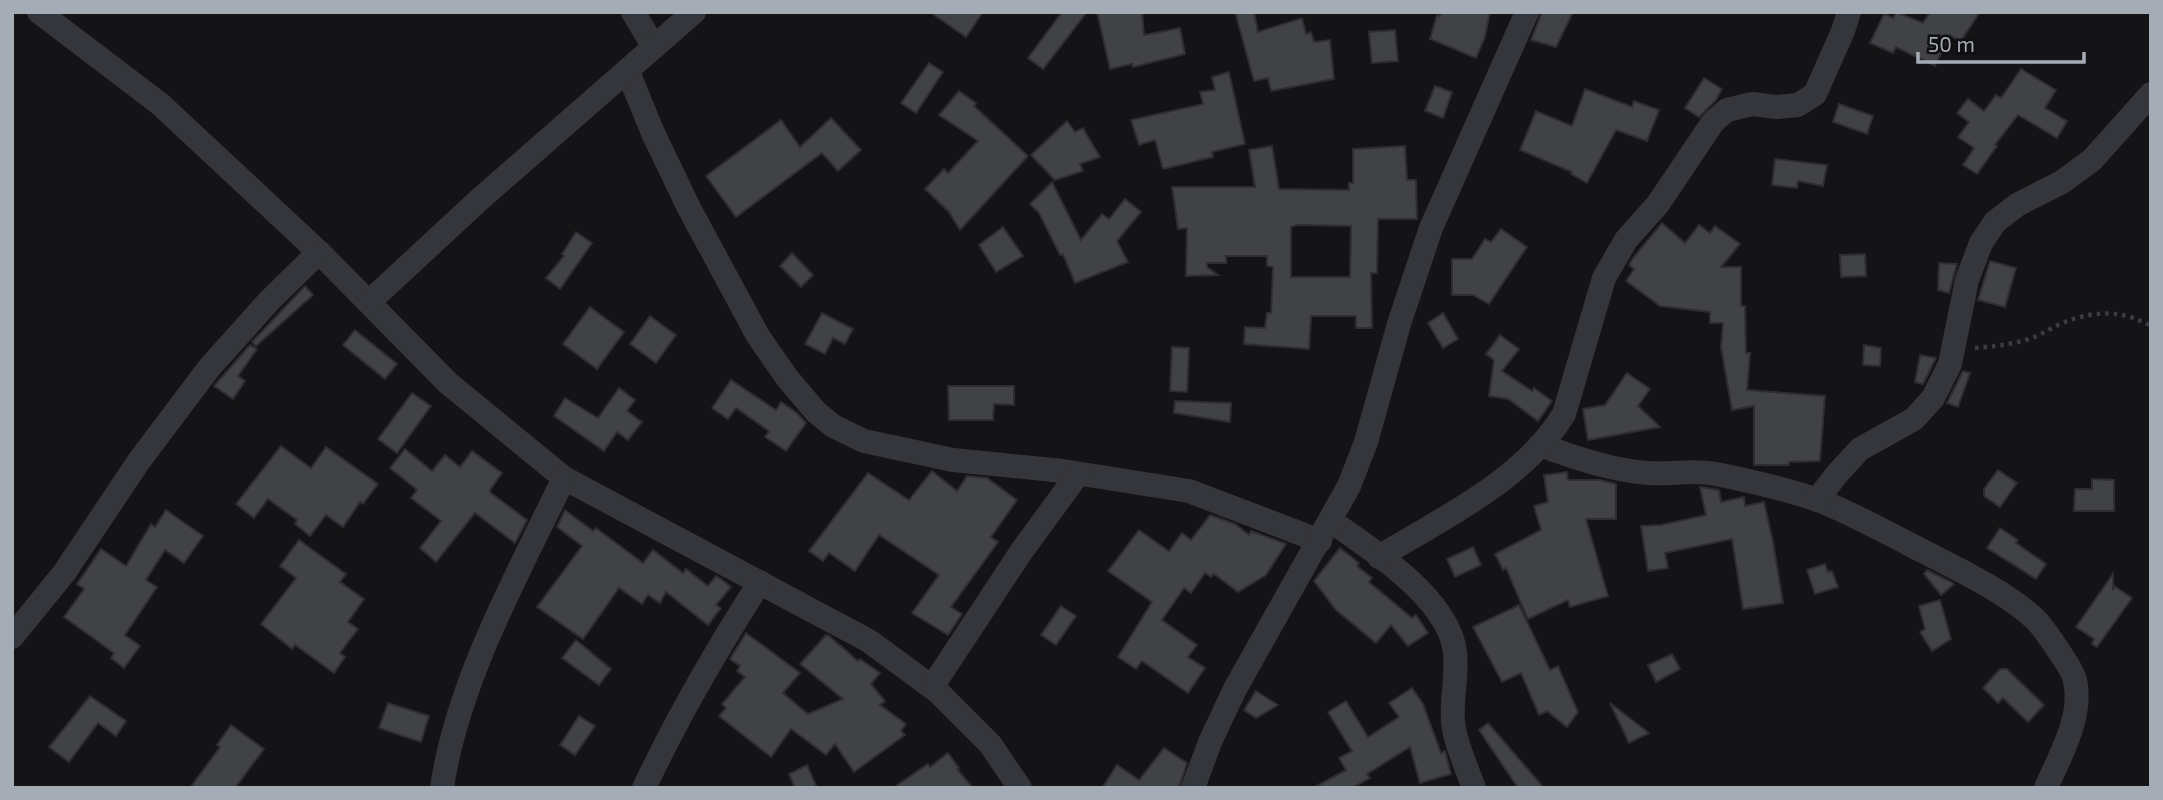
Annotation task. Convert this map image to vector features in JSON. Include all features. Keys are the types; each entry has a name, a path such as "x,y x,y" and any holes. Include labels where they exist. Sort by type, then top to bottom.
{"street":[{"path":"38,12 159,104 319,252 448,383 564,478 869,641 932,687 990,744 1020,788"},
{"path":"633,12 654,47"},
{"path":"369,302 479,200 694,12"},
{"path":"1193,788 1210,741 1235,690 1349,486 1366,442 1399,324 1431,228 1527,12"},
{"path":"1379,557 1502,480 1553,432 1564,414 1604,278 1626,240 1657,204 1713,122 1727,110 1752,104 1777,107 1798,105 1815,94 1843,32 1849,12"},
{"path":"628,72 677,183 735,295 758,336 788,379 816,412 833,426 864,441 953,460 1078,474 1189,491 1326,531 1379,557 1427,598 1445,623 1454,647 1452,724 1475,788"},
{"path":"1817,500 1860,449 1914,419 1933,398 1950,364 1967,280 1981,243 1995,222 2017,205 2062,182 2092,160 2151,94"},
{"path":"12,638 64,573 139,461 209,368 269,301 319,252"},
{"path":"1540,445 1590,464 1651,474 1682,471 1712,473 1779,488 1817,500 1962,572 2001,595 2037,621 2074,676 2077,708 2066,743 2046,788"},
{"path":"932,687 1021,552 1078,474"},
{"path":"442,788 447,751 472,680 502,606 564,478"},
{"path":"644,788 671,730 719,645 760,582"}],"path":[{"path":"1952,350 1999,346 2030,339 2085,314 2122,314 2151,326"}],"building":[{"path":"930,12 983,12 966,37"},
{"path":"1062,12 1087,12 1043,69 1028,58"},
{"path":"1097,12 1142,12 1144,35 1180,28 1185,54 1133,67 1132,64 1110,69"},
{"path":"1235,12 1254,12 1258,32 1302,18 1306,34 1311,32 1314,42 1330,40 1334,79 1271,91 1268,78 1254,81"},
{"path":"1441,12 1490,12 1485,37 1476,58 1430,39 1437,15 1440,16"},
{"path":"1542,12 1573,12 1556,47 1531,40"},
{"path":"1896,12 1923,23 1930,12 1980,12 1960,42 1950,35 1935,66 1896,47 1893,53 1870,43 1884,14 1893,18"},
{"path":"1395,30 1398,61 1372,63 1369,32"},
{"path":"929,63 943,72 916,113 901,103"},
{"path":"2021,69 2056,90 2045,108 2067,121 2057,138 2018,115 1977,174 1963,165 1974,148 1958,137 1969,122 1957,113 1968,99 1984,111 1996,95 2001,98"},
{"path":"1229,72 1245,144 1212,152 1213,157 1163,169 1155,140 1139,145 1131,120 1203,104 1200,92 1215,90 1212,77"},
{"path":"1704,78 1722,89 1716,100 1699,117 1685,108"},
{"path":"1435,86 1452,92 1443,118 1425,111"},
{"path":"1585,89 1632,107 1634,101 1659,110 1647,141 1616,130 1587,183 1571,174 1572,172 1520,150 1536,111 1572,126"},
{"path":"959,91 976,103 974,106 1028,156 960,230 949,212 925,189 944,169 948,173 978,141 939,115"},
{"path":"1839,104 1873,116 1867,134 1833,122"},
{"path":"831,118 861,150 838,171 822,153 736,217 706,176 781,120 800,147"},
{"path":"1067,121 1075,132 1083,128 1100,157 1080,164 1083,171 1055,180 1031,155"},
{"path":"1272,146 1279,189 1349,190 1349,183 1353,183 1353,149 1405,146 1407,180 1416,180 1417,219 1378,219 1377,273 1371,273 1372,328 1356,328 1356,316 1311,316 1309,349 1244,344 1245,327 1265,328 1267,313 1271,313 1273,267 1267,266 1267,256 1226,256 1226,263 1207,263 1207,267 1218,275 1186,276 1187,228 1178,229 1172,187 1255,187 1249,150","holes":["1351,226 1350,277 1291,277 1291,227"]},
{"path":"1775,159 1827,165 1823,186 1798,181 1797,188 1772,185"},
{"path":"1052,182 1081,240 1102,214 1109,219 1125,199 1141,212 1117,241 1128,262 1075,283 1063,254 1060,255 1039,213 1030,204"},
{"path":"1662,223 1685,243 1699,225 1710,233 1715,226 1740,244 1721,267 1741,267 1741,306 1745,306 1746,353 1750,353 1747,390 1825,396 1820,461 1789,462 1789,465 1754,465 1754,406 1732,410 1721,347 1723,323 1710,323 1710,312 1660,306 1626,281 1634,269 1629,265 1633,258"},
{"path":"1003,227 1023,256 996,272 979,245"},
{"path":"1501,229 1527,247 1489,304 1473,295 1452,295 1452,259 1472,259 1485,239 1491,242"},
{"path":"576,232 592,243 560,289 546,278 564,256 562,254"},
{"path":"792,253 813,275 801,287 780,266"},
{"path":"1865,254 1866,276 1841,277 1840,255"},
{"path":"1990,261 2016,268 2005,307 1978,300"},
{"path":"1939,263 1957,264 1949,293 1938,290"},
{"path":"305,286 313,295 256,346 252,342"},
{"path":"590,307 624,332 597,369 563,344"},
{"path":"822,313 853,329 845,344 833,338 825,354 805,344"},
{"path":"1443,313 1458,339 1443,348 1428,323"},
{"path":"650,316 676,335 656,363 630,344"},
{"path":"355,330 397,364 385,379 343,345"},
{"path":"1500,335 1519,349 1502,371 1552,401 1538,421 1508,399 1489,396 1494,360 1486,354"},
{"path":"250,345 257,349 238,376 245,381 233,399 214,386"},
{"path":"1864,345 1881,348 1880,366 1863,365"},
{"path":"1172,347 1189,348 1187,392 1170,391"},
{"path":"1920,355 1936,358 1923,384 1915,382"},
{"path":"1963,371 1970,373 1958,407 1947,403"},
{"path":"1627,373 1650,389 1638,406 1660,427 1588,440 1583,409 1605,405"},
{"path":"731,380 776,410 781,402 806,423 786,451 765,437 769,431 736,408 728,419 712,408"},
{"path":"948,386 1014,386 1014,405 994,404 993,420 949,420"},
{"path":"619,388 635,400 627,411 642,422 628,440 617,432 604,451 554,416 565,398 598,418"},
{"path":"412,393 431,406 397,453 378,439"},
{"path":"1175,401 1231,403 1230,422 1174,413"},
{"path":"281,446 311,468 326,447 378,484 363,504 360,502 343,527 326,515 310,536 295,524 297,520 268,499 254,518 236,504"},
{"path":"405,449 432,471 445,455 460,467 472,451 502,473 490,490 491,493 527,520 515,543 475,513 436,562 420,548 441,521 411,498 417,490 390,468"},
{"path":"1998,470 2017,483 2000,507 1984,496 1984,489"},
{"path":"932,471 957,491 967,476 987,478 1017,500 991,537 998,542 951,607 962,614 948,635 912,613 939,575 879,535 855,571 829,553 823,561 809,551 868,473 909,500"},
{"path":"1567,472 1568,480 1600,480 1616,484 1616,519 1586,519 1608,596 1570,607 1568,600 1528,619 1506,568 1503,570 1495,554 1541,530 1534,506 1548,502 1544,475"},
{"path":"2092,479 2114,480 2114,511 2074,511 2075,489 2092,489"},
{"path":"1700,487 1719,490 1721,502 1744,497 1745,506 1764,502 1783,603 1743,609 1732,539 1665,553 1668,568 1648,571 1641,526 1661,525 1706,515"},
{"path":"166,510 203,536 184,563 165,550 146,580 157,587 125,635 140,646 124,668 111,658 114,653 64,617 84,589 77,584 101,549 126,566 151,524 155,527"},
{"path":"565,510 593,531 596,528 643,563 653,550 683,573 686,569 708,586 716,576 721,579 731,587 716,605 721,608 708,625 666,592 660,603 648,595 642,604 619,588 583,639 537,607 582,546 557,527"},
{"path":"1210,515 1235,524 1249,535 1251,531 1286,544 1266,575 1238,592 1214,574 1211,577 1205,573 1191,593 1184,588 1162,620 1197,645 1188,657 1205,668 1188,693 1142,661 1136,669 1118,657 1152,602 1108,571 1139,530 1169,551 1182,533 1191,540"},
{"path":"2000,528 2046,564 2036,579 1987,548"},
{"path":"299,540 346,574 340,582 364,599 348,622 358,629 340,653 345,657 334,673 295,645 292,649 261,624 296,578 280,566"},
{"path":"1473,547 1481,565 1455,577 1447,559"},
{"path":"1340,548 1372,578 1369,582 1412,618 1416,615 1428,633 1408,646 1391,625 1376,643 1336,610 1314,581"},
{"path":"1825,564 1828,572 1832,571 1838,587 1815,594 1807,570"},
{"path":"1927,570 1954,584 1941,595 1924,574"},
{"path":"2113,574 2113,590 2114,586 2132,598 2097,647 2092,644 2094,639 2076,627"},
{"path":"1940,600 1951,639 1932,651 1920,632 1925,629 1919,606"},
{"path":"1519,605 1550,670 1558,666 1578,712 1567,727 1547,711 1539,715 1521,673 1502,682 1473,627"},
{"path":"1061,606 1076,616 1056,645 1041,635"},
{"path":"746,633 800,673 783,693 808,714 843,699 800,664 826,635 829,636 858,661 860,659 880,673 871,684 885,701 880,705 906,724 901,731 905,735 854,772 835,744 826,755 791,729 771,757 719,716 726,708 722,704 745,677 737,671 740,666 730,659"},
{"path":"576,640 611,669 599,685 562,658"},
{"path":"1672,654 1680,669 1656,682 1648,665"},
{"path":"2000,669 2007,669 2044,705 2028,722 2003,698 1998,703 1983,688"},
{"path":"1412,688 1423,704 1441,753 1445,751 1451,774 1420,783 1410,747 1367,774 1370,778 1352,788 1313,788 1346,770 1339,758 1352,751 1328,712 1346,701 1368,737 1399,717 1389,703"},
{"path":"1256,691 1278,705 1256,718 1244,710"},
{"path":"90,696 126,721 116,736 98,723 69,762 49,747"},
{"path":"388,703 429,716 421,742 379,728"},
{"path":"1610,703 1649,733 1629,743"},
{"path":"579,716 595,726 575,755 560,745"},
{"path":"1488,723 1544,788 1518,788 1479,730"},
{"path":"231,725 264,749 235,788 190,788 220,747 217,745"},
{"path":"1164,748 1187,763 1179,788 1102,788 1117,765 1139,780"},
{"path":"948,753 973,788 893,788 928,764 930,767"},
{"path":"807,765 817,788 795,788 789,774"}]}
